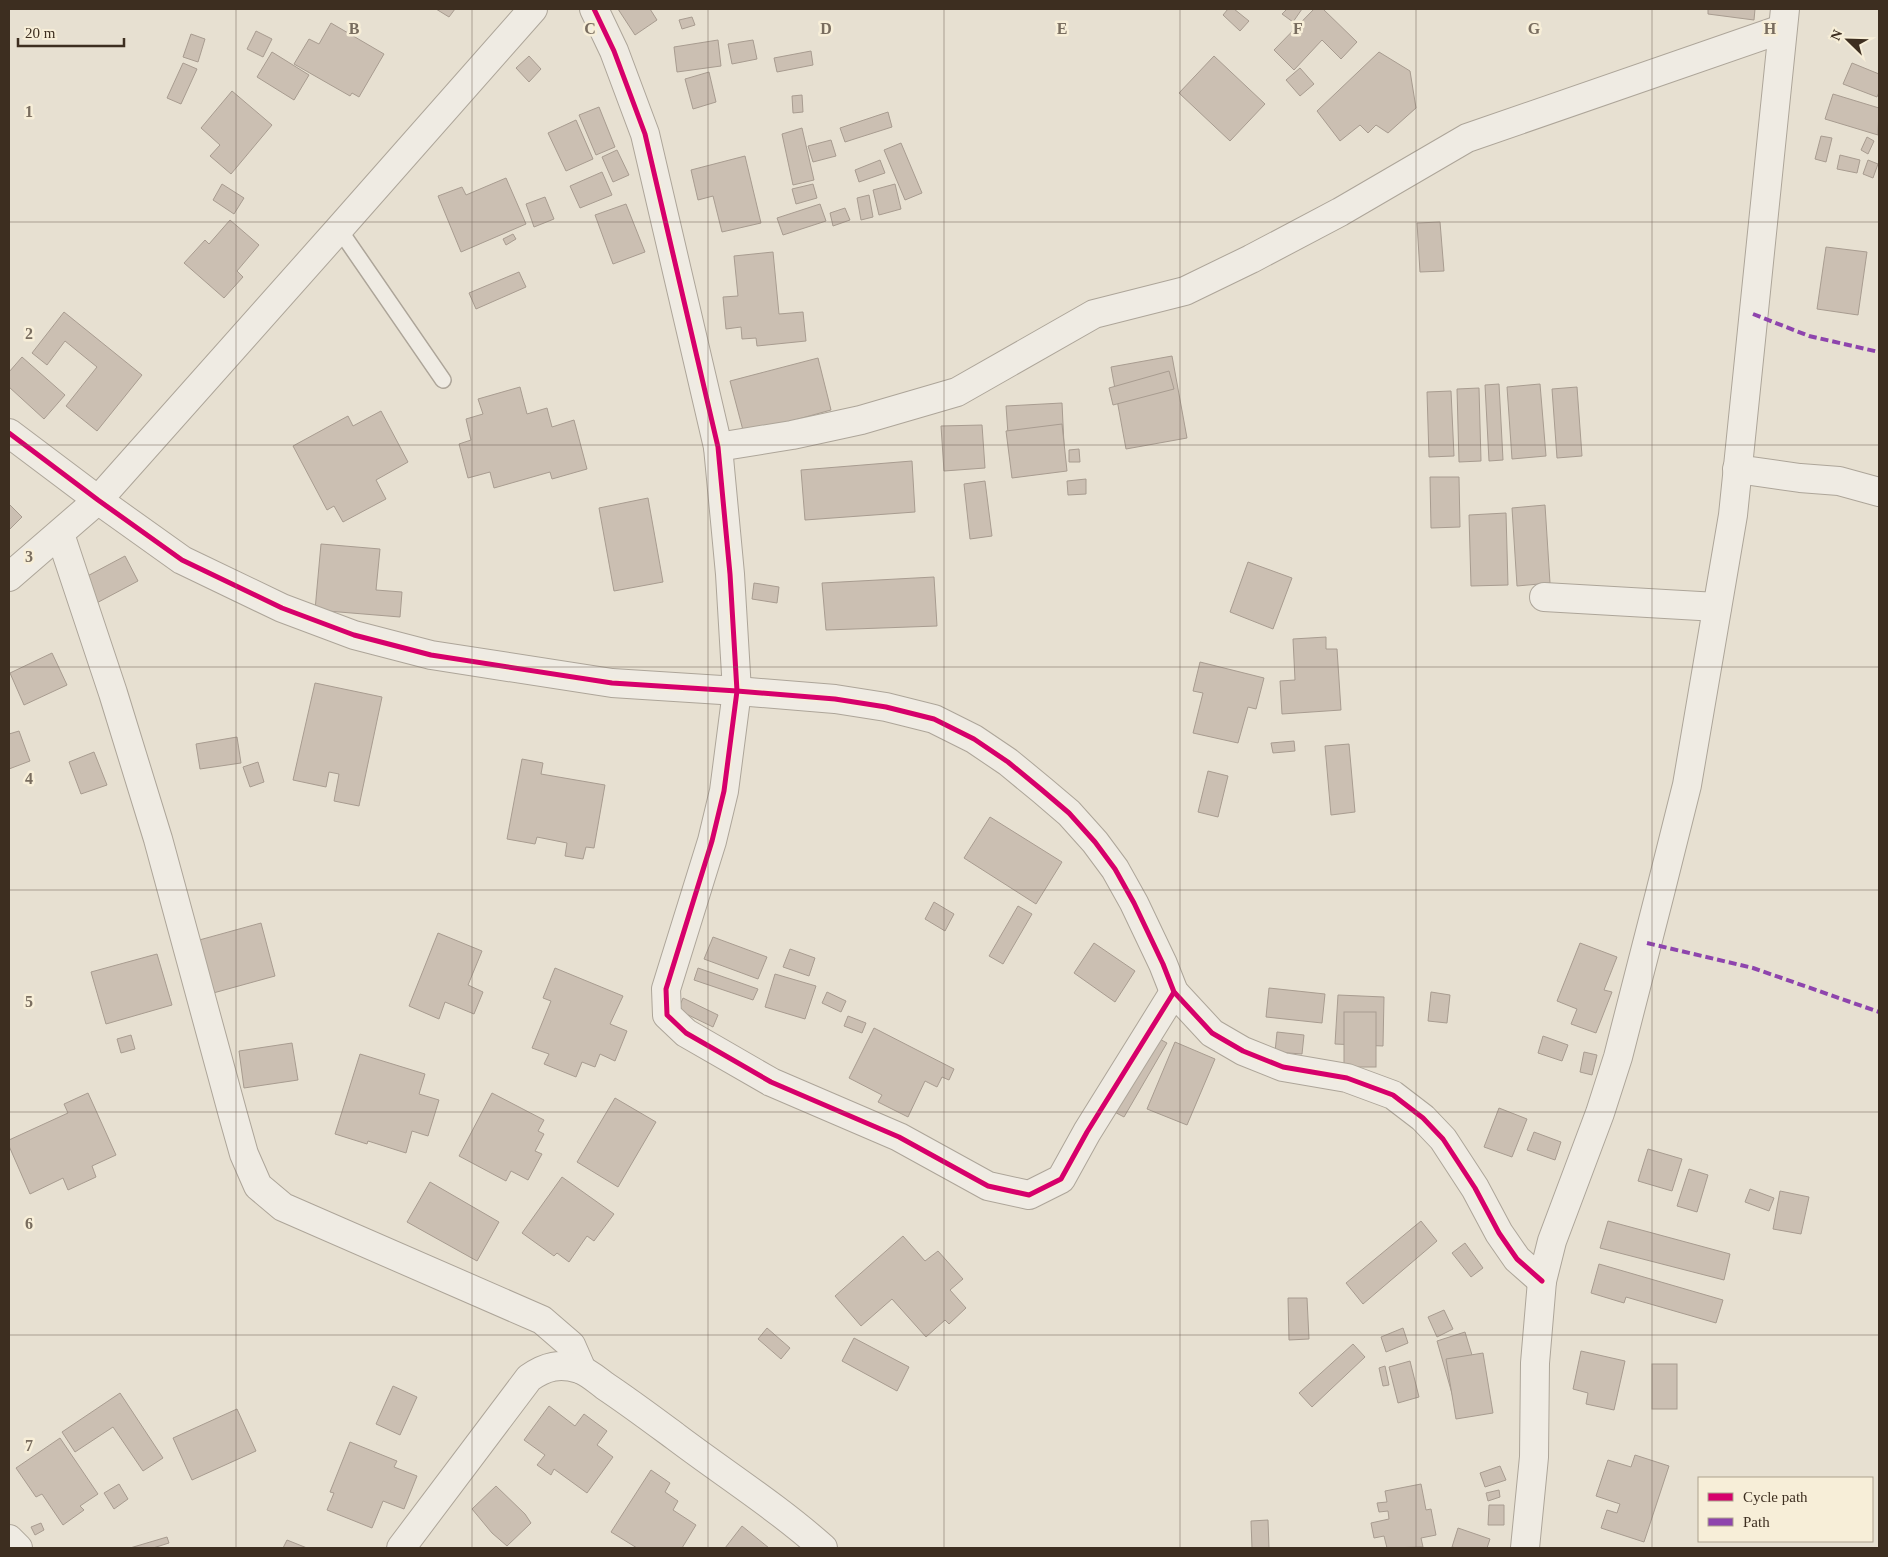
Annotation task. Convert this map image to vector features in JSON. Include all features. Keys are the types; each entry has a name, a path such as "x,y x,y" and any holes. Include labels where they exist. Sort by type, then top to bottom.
{"street":[{"path":"9,577 98,500 533,9"},
{"path":"594,9 614,51 645,134 718,447 730,574 737,691 724,791 712,842 666,990 668,1015 686,1033 771,1082 899,1137 988,1186 1029,1195 1061,1179 1087,1132 1174,992"},
{"path":"718,447 792,435 860,420 957,392 1094,314 1185,291 1251,259 1340,212 1466,138 1783,19 1733,515 1687,785 1620,1048 1600,1113 1552,1241 1542,1281 1535,1363 1534,1457 1525,1548"},
{"path":"9,433 182,560 282,608 354,635 431,655 612,683 835,699 886,707 934,719 974,738 1008,762 1069,813 1094,842 1115,870 1134,903 1174,992 1212,1033 1243,1051 1283,1067 1347,1078 1392,1095 1423,1118 1443,1139 1475,1188 1499,1233 1517,1259 1542,1281"},
{"path":"1737,469 1800,478 1839,481 1879,492"},
{"path":"60,534 113,693 158,839 232,1114 244,1154 258,1186 283,1207 542,1320 571,1344 582,1370"},
{"path":"1544,597 1717,607"},
{"path":"401,1548 529,1378 540,1370 554,1365 569,1366 582,1370 793,1521 823,1548"},
{"path":"9,1539 18,1548"}],"lane":[{"path":"340,229 443,380"}],"building":[{"path":"436,9 455,9 449,17"},
{"path":"618,9 650,9 657,20 635,35"},
{"path":"1228,9 1234,9 1249,21 1240,31 1223,15"},
{"path":"1287,9 1302,9 1293,22 1282,14"},
{"path":"1314,9 1323,9 1357,42 1341,59 1322,40 1294,70 1274,50"},
{"path":"1708,9 1755,9 1754,20 1708,14"},
{"path":"692,17 695,25 682,29 679,20"},
{"path":"331,23 384,54 359,97 352,93 350,96 294,64 309,39 319,44"},
{"path":"256,31 272,39 263,57 247,49"},
{"path":"191,34 205,39 198,62 183,57"},
{"path":"718,40 721,66 677,72 674,47"},
{"path":"753,40 757,59 732,64 728,44"},
{"path":"811,51 813,65 777,72 774,58"},
{"path":"272,52 309,75 294,100 257,77"},
{"path":"1379,52 1410,71 1416,108 1388,133 1376,125 1368,133 1360,125 1340,141 1317,111"},
{"path":"529,56 541,69 529,82 516,68"},
{"path":"1214,56 1265,104 1230,141 1179,93"},
{"path":"183,63 197,69 181,104 167,98"},
{"path":"1852,63 1879,74 1879,92 1877,97 1843,84"},
{"path":"1300,68 1314,84 1300,96 1286,80"},
{"path":"709,72 716,102 693,109 685,79"},
{"path":"232,91 272,125 231,174 210,156 220,145 201,128"},
{"path":"1833,94 1879,108 1878,135 1825,119"},
{"path":"802,95 803,112 793,113 792,96"},
{"path":"599,107 615,147 596,155 579,115"},
{"path":"888,112 892,127 845,142 840,128"},
{"path":"576,120 593,159 566,171 548,133"},
{"path":"802,128 814,180 793,185 782,134"},
{"path":"1821,136 1832,138 1826,162 1815,159"},
{"path":"1867,137 1874,141 1868,154 1861,150"},
{"path":"831,140 836,156 813,162 808,146"},
{"path":"901,143 922,193 905,200 884,150"},
{"path":"617,150 629,175 613,182 602,157"},
{"path":"1840,155 1860,160 1857,173 1837,169"},
{"path":"745,156 761,223 722,232 713,196 698,200 691,170"},
{"path":"880,160 885,173 859,182 855,170"},
{"path":"1868,160 1878,164 1873,178 1863,174"},
{"path":"602,172 612,195 580,208 570,186"},
{"path":"506,178 526,224 461,252 438,196 462,187 466,195"},
{"path":"222,184 244,198 234,214 213,200"},
{"path":"813,184 817,198 796,204 792,189"},
{"path":"895,184 901,209 879,215 873,190"},
{"path":"869,195 873,217 861,220 857,198"},
{"path":"545,197 554,219 534,227 526,204"},
{"path":"626,204 645,252 613,264 595,215"},
{"path":"820,204 826,221 783,235 777,218"},
{"path":"845,208 850,220 833,226 830,213"},
{"path":"230,220 259,245 237,271 243,277 224,298 184,263 205,240 209,244"},
{"path":"1440,222 1444,271 1420,272 1417,223"},
{"path":"513,234 516,239 506,245 503,239"},
{"path":"1826,247 1867,252 1858,315 1817,309"},
{"path":"773,252 779,314 803,312 806,341 757,346 756,338 742,339 741,327 726,329 723,297 738,296 734,256"},
{"path":"519,272 526,287 476,309 469,293"},
{"path":"64,312 142,375 97,431 66,406 97,367 65,341 47,365 32,353"},
{"path":"1172,356 1187,438 1126,449 1111,367"},
{"path":"22,357 65,395 44,419 9,387 9,372"},
{"path":"818,358 831,410 744,434 730,381"},
{"path":"1169,371 1174,389 1113,405 1109,388"},
{"path":"1499,384 1503,460 1489,461 1485,385"},
{"path":"1540,384 1546,456 1512,459 1507,387"},
{"path":"520,387 527,414 547,408 552,427 574,420 587,469 552,479 550,472 494,488 490,472 468,478 459,444 471,440 466,419 483,414 478,399"},
{"path":"1577,387 1582,456 1557,458 1552,389"},
{"path":"1479,388 1481,461 1459,462 1457,389"},
{"path":"1451,391 1454,456 1429,457 1427,392"},
{"path":"1062,403 1064,445 1009,448 1006,406"},
{"path":"381,411 408,462 376,480 386,499 343,522 334,506 327,510 293,446 348,416 353,426"},
{"path":"1062,424 1067,471 1012,478 1006,431"},
{"path":"982,425 985,468 944,471 941,426"},
{"path":"1079,449 1080,462 1069,462 1069,450"},
{"path":"912,461 915,512 805,520 801,470"},
{"path":"1430,477 1459,477 1460,527 1431,528"},
{"path":"1086,479 1086,494 1068,495 1067,481"},
{"path":"985,481 992,536 970,539 964,484"},
{"path":"648,498 663,582 614,591 599,508"},
{"path":"9,504 22,517 9,530"},
{"path":"1545,505 1550,583 1517,586 1512,508"},
{"path":"1506,513 1508,585 1471,586 1469,515"},
{"path":"321,544 380,549 376,590 402,592 400,617 315,610"},
{"path":"125,556 138,581 91,606 78,581"},
{"path":"1248,562 1292,578 1273,629 1230,612"},
{"path":"934,577 937,626 826,630 822,583"},
{"path":"754,583 779,587 777,603 752,599"},
{"path":"1326,637 1326,649 1337,649 1341,710 1282,714 1280,681 1295,680 1293,639"},
{"path":"52,653 67,685 24,705 10,673"},
{"path":"1200,662 1264,678 1256,709 1248,707 1238,743 1193,733 1203,693 1193,691"},
{"path":"315,683 382,697 359,806 334,801 339,774 329,772 326,787 293,780"},
{"path":"19,731 30,761 9,769 9,734"},
{"path":"237,737 241,763 200,769 196,744"},
{"path":"1294,741 1295,751 1273,753 1271,743"},
{"path":"1349,744 1355,812 1331,815 1325,746"},
{"path":"94,752 107,785 81,794 69,762"},
{"path":"522,759 543,763 541,774 605,785 594,848 586,847 583,859 565,856 567,843 537,837 535,844 507,839"},
{"path":"258,762 264,782 250,787 243,767"},
{"path":"1208,771 1228,776 1218,817 1198,812"},
{"path":"990,817 1062,862 1036,904 964,858"},
{"path":"934,902 954,914 945,931 925,919"},
{"path":"1018,906 1032,914 1003,964 989,956"},
{"path":"261,923 275,976 206,995 192,942"},
{"path":"438,933 482,951 468,985 483,992 474,1014 445,1002 439,1019 409,1006"},
{"path":"713,937 767,957 758,979 704,959"},
{"path":"1094,943 1135,971 1115,1002 1074,973"},
{"path":"1580,943 1617,957 1604,990 1612,992 1596,1033 1571,1024 1577,1009 1557,1001"},
{"path":"790,949 815,958 809,976 783,967"},
{"path":"157,954 172,1005 106,1024 91,972"},
{"path":"555,968 623,996 610,1024 627,1031 615,1061 600,1054 595,1067 582,1062 576,1077 544,1064 549,1054 532,1048 551,1001 543,998"},
{"path":"698,968 758,989 753,1000 694,980"},
{"path":"775,974 816,986 805,1019 765,1007"},
{"path":"1269,988 1325,994 1322,1023 1266,1017"},
{"path":"827,992 846,1001 841,1012 822,1003"},
{"path":"1431,992 1450,995 1447,1023 1428,1021"},
{"path":"1338,995 1384,997 1383,1046 1335,1044"},
{"path":"683,998 718,1015 713,1027 678,1010"},
{"path":"1344,1012 1376,1012 1376,1067 1344,1067"},
{"path":"848,1016 866,1023 862,1033 844,1026"},
{"path":"874,1028 954,1069 949,1080 942,1077 937,1087 925,1081 908,1117 878,1102 882,1095 849,1078"},
{"path":"1277,1032 1304,1035 1302,1054 1275,1052"},
{"path":"131,1035 135,1049 121,1053 117,1039"},
{"path":"1152,1035 1167,1043 1124,1117 1109,1109"},
{"path":"1543,1036 1568,1045 1562,1061 1538,1053"},
{"path":"1175,1042 1215,1059 1187,1125 1147,1109"},
{"path":"292,1043 298,1080 244,1088 239,1051"},
{"path":"1584,1052 1597,1055 1592,1075 1580,1072"},
{"path":"360,1054 425,1074 419,1094 439,1100 428,1136 412,1131 406,1153 368,1141 367,1144 335,1134"},
{"path":"88,1093 116,1155 92,1166 96,1177 68,1190 63,1178 30,1194 9,1146 9,1140 68,1113 64,1104"},
{"path":"492,1093 544,1120 538,1131 544,1134 535,1151 542,1154 528,1180 511,1171 506,1181 459,1156"},
{"path":"615,1098 656,1122 618,1187 577,1162"},
{"path":"1499,1108 1527,1119 1512,1157 1484,1147"},
{"path":"1534,1132 1561,1142 1555,1160 1527,1150"},
{"path":"1648,1149 1682,1159 1672,1191 1638,1181"},
{"path":"1689,1169 1708,1175 1697,1212 1677,1206"},
{"path":"562,1177 614,1214 594,1241 587,1236 569,1262 557,1253 554,1256 522,1233"},
{"path":"430,1182 499,1222 477,1261 407,1222"},
{"path":"1750,1189 1774,1198 1769,1211 1745,1202"},
{"path":"1780,1191 1809,1197 1801,1234 1773,1229"},
{"path":"1421,1221 1437,1241 1363,1304 1346,1283"},
{"path":"1608,1221 1730,1254 1724,1280 1600,1248"},
{"path":"903,1236 925,1261 938,1251 963,1279 950,1290 966,1308 949,1324 945,1320 926,1337 892,1299 861,1326 835,1296"},
{"path":"1465,1243 1483,1268 1471,1277 1452,1253"},
{"path":"1599,1264 1723,1300 1716,1323 1626,1297 1624,1303 1591,1293"},
{"path":"1288,1298 1307,1298 1309,1339 1289,1340"},
{"path":"1444,1310 1453,1329 1437,1337 1428,1317"},
{"path":"767,1328 790,1348 781,1359 758,1339"},
{"path":"1403,1328 1408,1343 1386,1352 1381,1337"},
{"path":"1465,1332 1482,1388 1453,1397 1437,1341"},
{"path":"854,1338 909,1367 897,1391 842,1361"},
{"path":"1353,1344 1365,1357 1312,1407 1299,1393"},
{"path":"1581,1351 1625,1361 1614,1410 1586,1404 1588,1393 1573,1389"},
{"path":"1483,1353 1493,1413 1456,1419 1446,1359"},
{"path":"1410,1361 1419,1397 1398,1403 1389,1367"},
{"path":"1652,1364 1677,1364 1677,1409 1652,1409"},
{"path":"1385,1366 1389,1385 1383,1386 1379,1368"},
{"path":"393,1386 417,1397 400,1435 376,1424"},
{"path":"120,1393 163,1458 143,1471 113,1427 75,1452 62,1432"},
{"path":"549,1406 575,1426 584,1414 607,1431 597,1445 613,1457 587,1493 554,1469 551,1475 537,1465 545,1455 524,1440"},
{"path":"237,1409 256,1451 192,1480 173,1438"},
{"path":"60,1438 98,1494 80,1506 84,1510 63,1525 42,1494 36,1497 16,1468"},
{"path":"350,1442 397,1461 394,1467 417,1476 404,1509 383,1501 372,1528 327,1510 334,1493 330,1492"},
{"path":"1635,1455 1669,1466 1644,1542 1601,1528 1607,1510 1617,1513 1620,1504 1596,1496 1608,1460 1631,1467"},
{"path":"1500,1466 1506,1480 1485,1487 1480,1473"},
{"path":"651,1470 670,1483 665,1492 678,1501 673,1510 696,1525 682,1548 637,1548 611,1532"},
{"path":"119,1484 128,1499 114,1509 104,1493"},
{"path":"1421,1484 1426,1510 1431,1509 1436,1535 1421,1538 1423,1547 1387,1548 1384,1536 1374,1538 1371,1523 1389,1519 1388,1511 1379,1512 1377,1503 1387,1502 1385,1491"},
{"path":"496,1486 525,1514 531,1523 507,1546 492,1533 472,1509"},
{"path":"1499,1490 1500,1497 1488,1501 1486,1493"},
{"path":"1489,1505 1504,1505 1504,1525 1488,1525"},
{"path":"1268,1520 1269,1548 1252,1548 1251,1521"},
{"path":"41,1523 44,1530 35,1535 31,1527"},
{"path":"742,1526 769,1548 725,1548"},
{"path":"1458,1528 1490,1539 1487,1548 1452,1547"},
{"path":"167,1537 169,1543 153,1548 130,1548"},
{"path":"287,1540 307,1548 283,1548"}],"marked path":[{"path":"1753,314 1809,336 1879,352"},
{"path":"1647,943 1753,968 1879,1012"}],"cycle path":[{"path":"594,9 614,51 645,134 718,447 730,574 737,691 724,791 712,841 666,989 667,1015 686,1033 771,1082 899,1137 988,1186 1029,1195 1061,1179 1087,1132 1174,992"},
{"path":"9,433 182,560 282,608 354,635 431,655 612,683 835,699 886,707 934,719 974,739 1008,762 1042,790 1069,813 1095,842 1115,869 1134,903 1174,992 1212,1033 1243,1051 1283,1067 1347,1078 1393,1095 1423,1118 1443,1139 1475,1188 1499,1233 1517,1259 1542,1281"}]}
